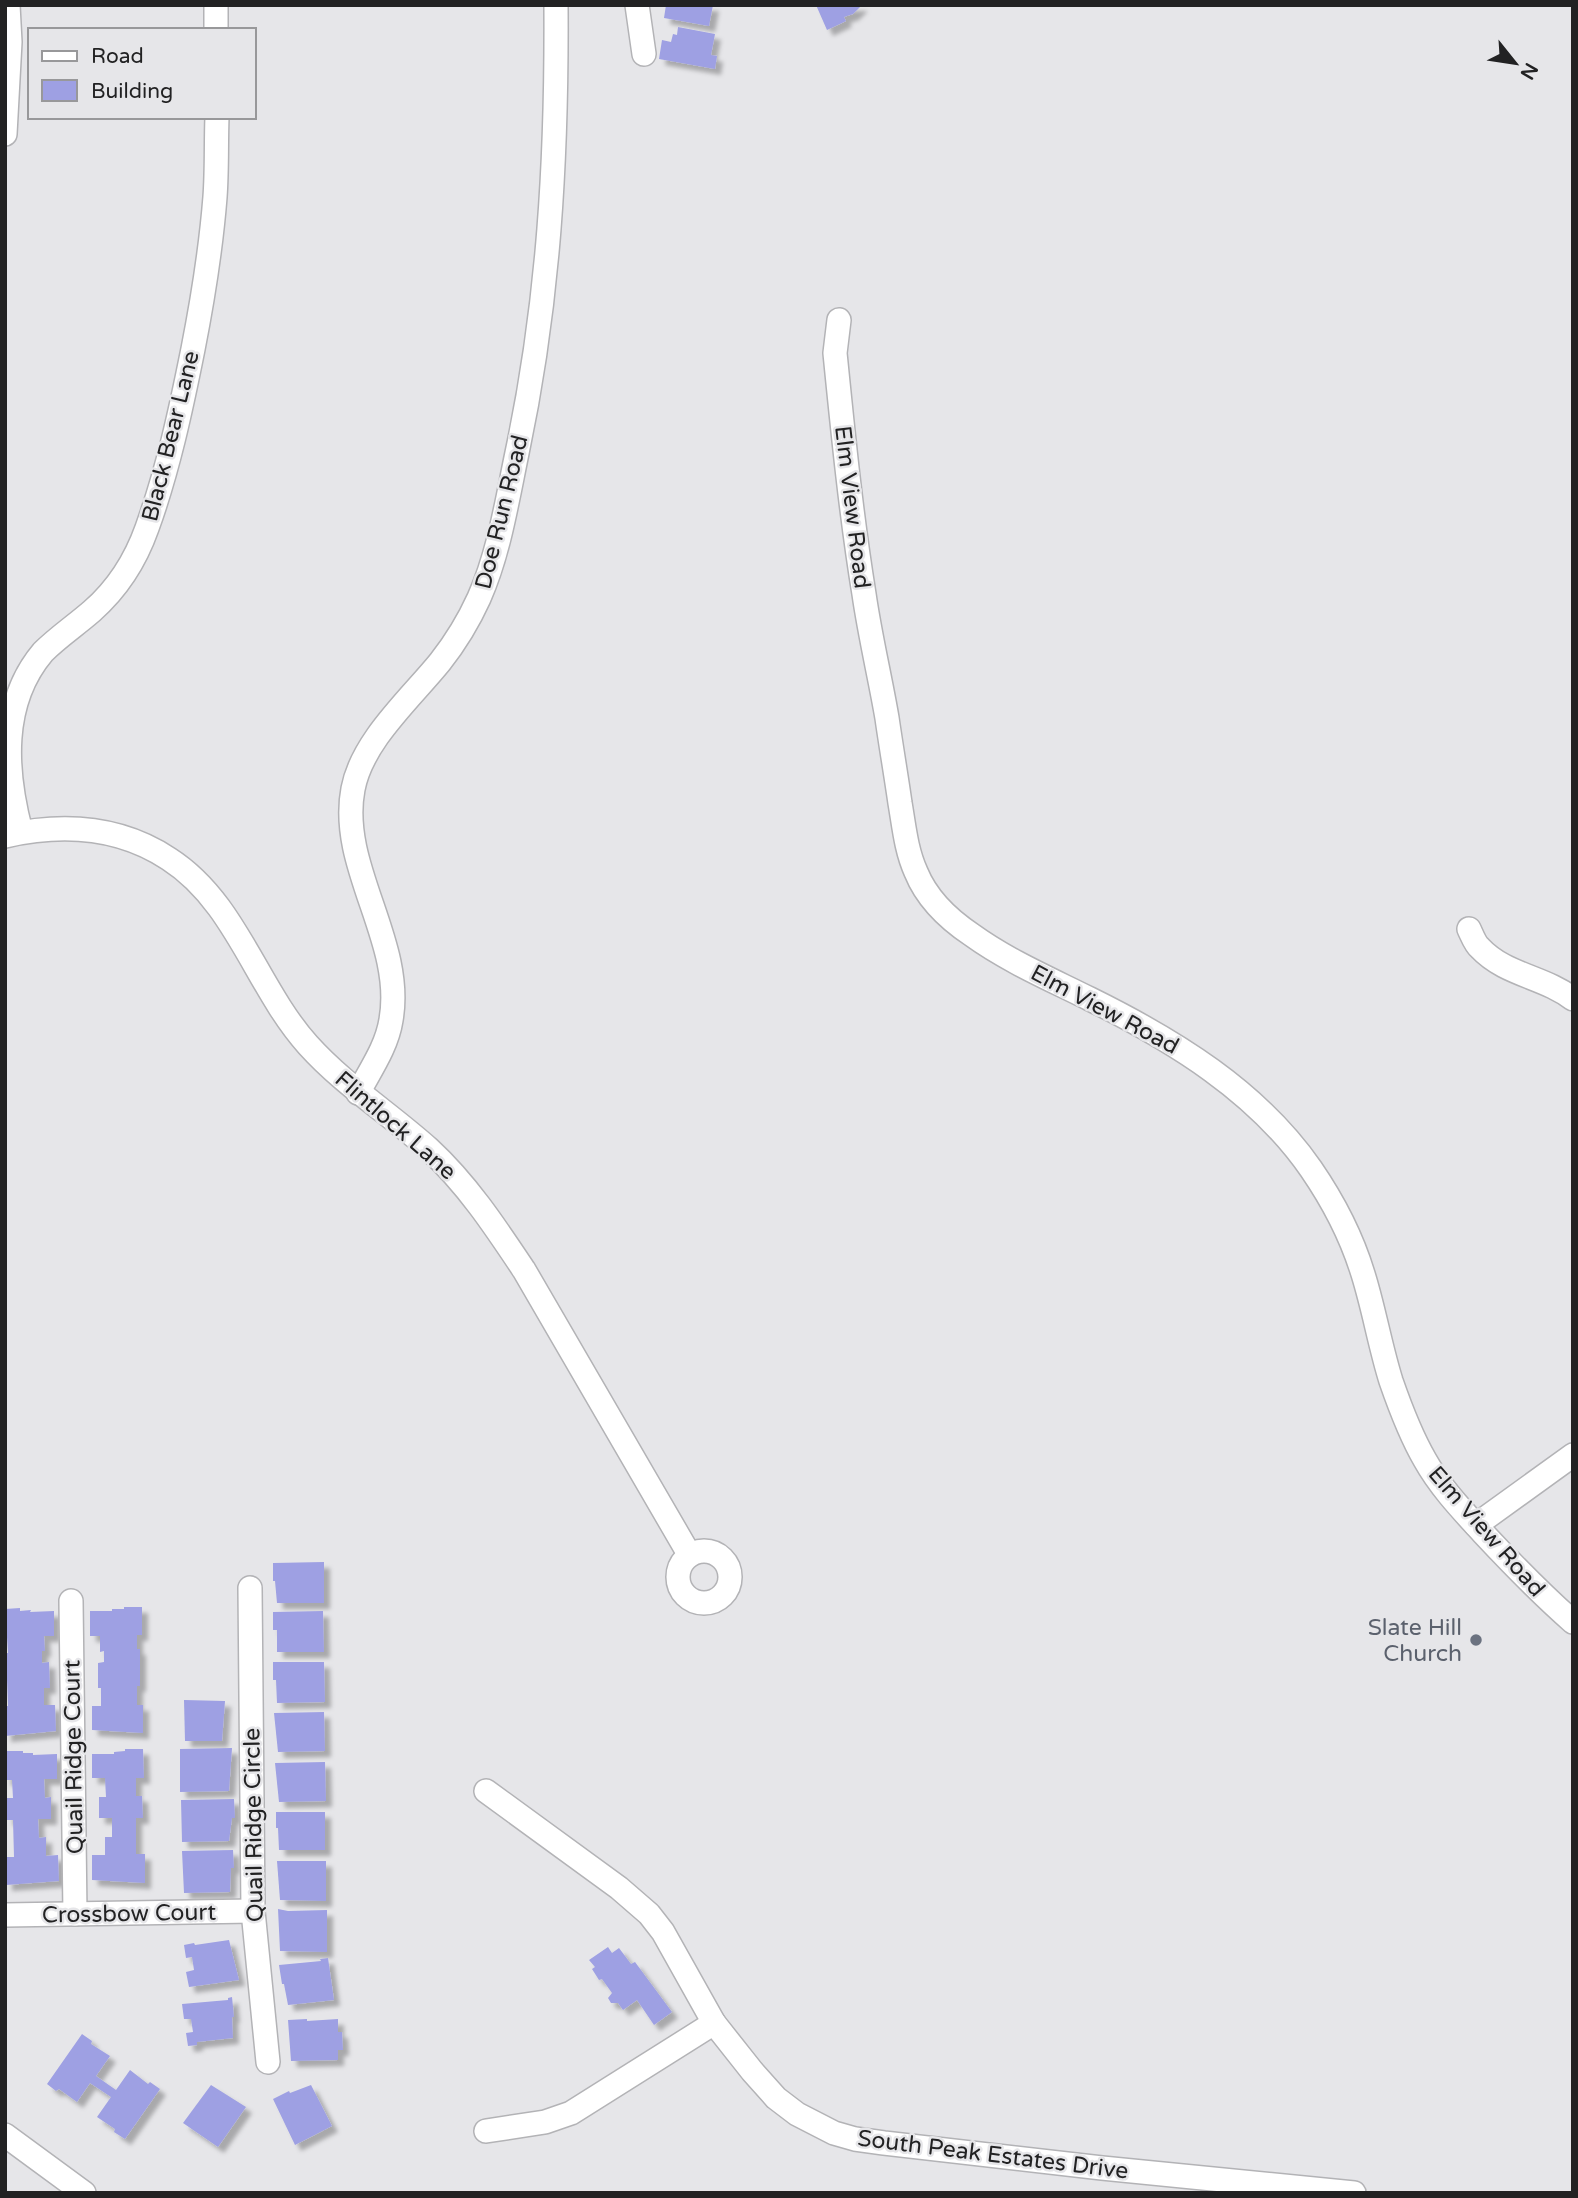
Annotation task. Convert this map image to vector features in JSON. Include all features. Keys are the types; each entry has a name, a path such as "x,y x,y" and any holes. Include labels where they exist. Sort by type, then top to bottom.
{"street":[{"path":"5,134 10,42 8,5"},
{"path":"216,5 216,28"},
{"name":"Doe Run Road","path":"358,1093 384,1044 394,999 392,971 353,841 350,810 353,787 359,766 370,746 442,659 463,629 480,597 506,506 529,395 542,314 552,210 557,96 556,5"},
{"path":"637,5 644,54"},
{"name":"Black Bear Lane","path":"13,834 6,748 12,708 22,682 45,650 95,609 118,583 134,558 146,530 164,474 181,411 211,248 217,119"},
{"name":"Elm View Road","path":"839,320 836,366 864,594 906,843 917,875 930,898 972,935 1005,956 1115,1011 1187,1053 1227,1082 1285,1136 1328,1195 1354,1248 1392,1383 1424,1459 1443,1488 1476,1525 1550,1602 1573,1622"},
{"name":"Flintlock Lane","path":"13,834 69,828 125,837 169,859 211,896 282,1011 307,1044 358,1093 429,1149 462,1183 495,1226 524,1270 689,1554"},
{"path":"1469,929 1479,948 1503,965 1573,999"},
{"path":"1476,1525 1573,1455"},
{"name":"Quail Ridge Circle","path":"250,1587 253,1911 268,2062"},
{"name":"Quail Ridge Court","path":"71,1601 75,1914"},
{"name":"South Peak Estates Drive","path":"486,1791 643,1908 663,1932 714,2023 760,2081 797,2114 834,2133 855,2139 1174,2184 1354,2193"},
{"name":"Crossbow Court","path":"5,1915 253,1911"},
{"path":"486,2132 545,2122 571,2113 714,2023"},
{"path":"5,2135 84,2193"}],"building":[{"path":"666,5 713,5 709,26 664,18"},
{"path":"816,5 862,5 853,14 844,17 846,21 827,30"},
{"path":"678,27 715,34 711,55 717,56 715,69 659,59 662,40 671,42 673,34 677,35"},
{"path":"324,1562 324,1603 277,1603 273,1563"},
{"path":"124,1607 142,1607 142,1635 137,1635 137,1649 140,1649 140,1686 137,1686 137,1705 143,1705 143,1733 92,1730 92,1706 101,1706 98,1663 104,1662 104,1651 100,1652 100,1636 90,1636 90,1611 112,1611"},
{"path":"20,1608 20,1611 31,1610 30,1612 54,1611 54,1636 44,1636 45,1651 42,1651 42,1663 49,1662 50,1688 44,1688 44,1705 55,1705 56,1731 5,1736 8,1653 5,1609"},
{"path":"323,1611 324,1652 277,1652 277,1630 273,1630 273,1612"},
{"path":"273,1662 324,1662 325,1702 277,1703"},
{"path":"184,1700 225,1701 222,1741 185,1741"},
{"path":"324,1712 325,1751 278,1752 274,1713"},
{"path":"232,1748 229,1791 180,1792 180,1749"},
{"path":"125,1749 143,1749 144,1778 136,1778 136,1796 142,1796 143,1818 136,1818 136,1854 145,1854 145,1883 92,1880 92,1855 105,1855 105,1837 112,1837 112,1818 99,1818 99,1797 106,1797 105,1778 92,1778 92,1754 114,1754"},
{"path":"5,1751 23,1751 33,1755 57,1754 57,1779 44,1779 45,1798 51,1797 51,1819 38,1819 39,1838 46,1837 46,1856 58,1855 59,1881 6,1885 6,1857 14,1857 13,1820 7,1820 7,1798 13,1798 12,1780 5,1780"},
{"path":"325,1762 326,1801 279,1802 275,1763"},
{"path":"234,1799 235,1818 232,1818 229,1841 182,1842 181,1800"},
{"path":"276,1812 325,1812 325,1850 279,1850"},
{"path":"233,1850 234,1868 231,1868 230,1892 184,1893 182,1851"},
{"path":"277,1861 326,1861 326,1901 280,1900"},
{"path":"278,1909 327,1910 327,1952 280,1951"},
{"path":"229,1940 239,1980 189,1987 186,1972 194,1970 192,1957 186,1958 184,1945"},
{"path":"608,1947 612,1953 619,1948 631,1964 635,1962 672,2012 654,2025 637,2000 623,2010 618,2003 611,2003 608,1998 612,1993 602,1979 599,1980 592,1969 595,1967 589,1960"},
{"path":"328,1958 334,2000 288,2005 279,1965"},
{"path":"232,1997 233,2038 197,2042 197,2045 188,2046 186,2033 193,2032 191,2019 184,2019 182,2004 228,2000"},
{"path":"338,2019 343,2050 338,2050 338,2060 291,2061 288,2020"},
{"path":"82,2034 92,2041 91,2044 110,2056 96,2076 116,2090 130,2070 148,2084 150,2082 160,2089 125,2139 97,2117 111,2097 90,2083 77,2102 47,2084"},
{"path":"211,2085 246,2107 218,2147 183,2123"},
{"path":"311,2085 332,2126 295,2145 273,2099"}],"place":[{"name":"Slate Hill Church","path":"1476,1640"}]}
